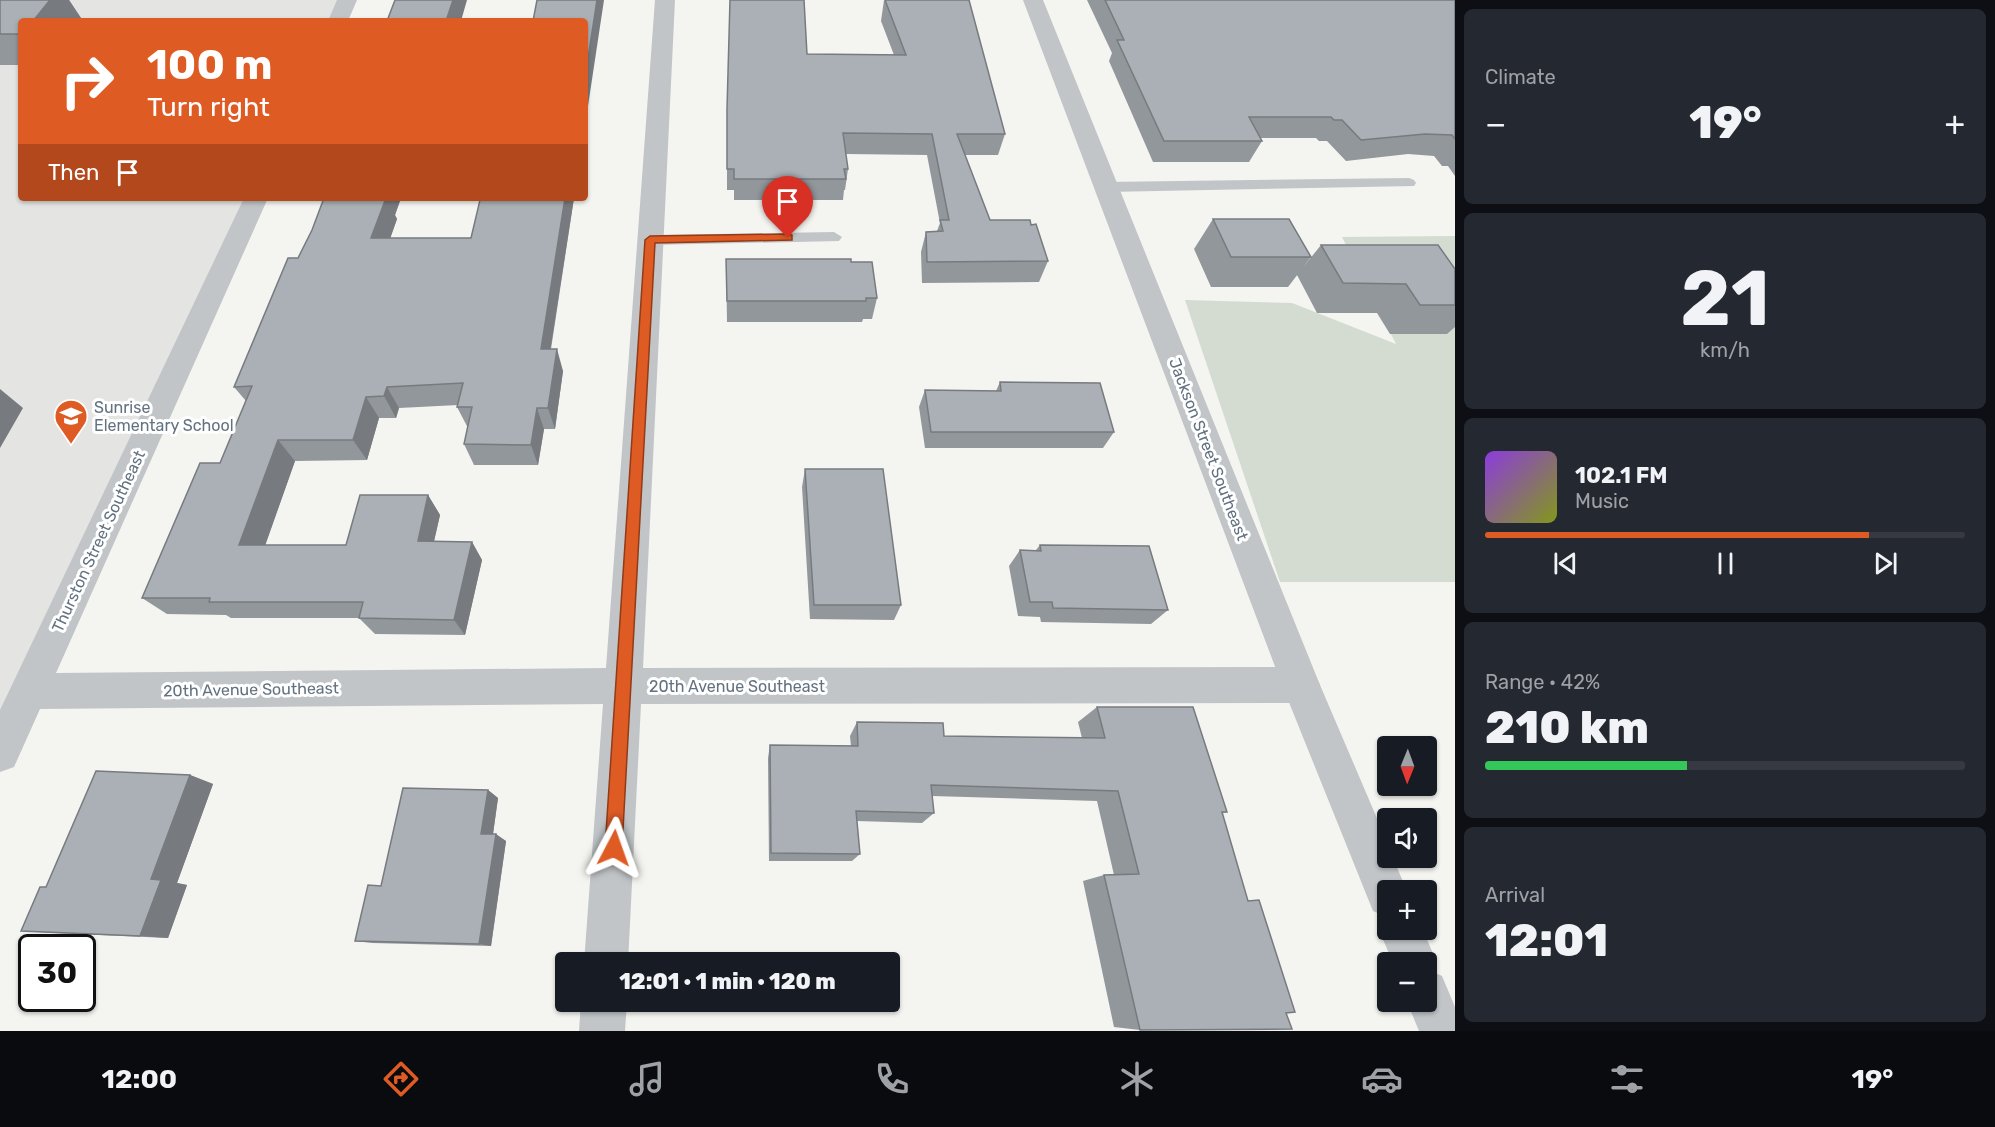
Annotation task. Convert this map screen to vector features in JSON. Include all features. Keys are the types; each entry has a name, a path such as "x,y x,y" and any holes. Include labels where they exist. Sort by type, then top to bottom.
{"street":[{"path":"339,18 347,0"},
{"path":"607,952 664,0"},
{"name":"Jackson Street Southeast","path":"1033,0 1301,685 1381,880"},
{"name":"Thurston Street Southeast","path":"0,753 255,201"},
{"name":"20th Avenue Southeast","path":"28,691 624,686 1301,685"},
{"path":"602,1031 603,1012"},
{"path":"1434,1012 1442,1031"}],"lane":[{"path":"1106,187 1409,183"},
{"path":"650,240 834,237"}],"shaded area":[{"name":"Sunrise Elementary School","path":"0,0 347,0 339,18 18,18 18,201 255,201 0,753"},
{"path":"1455,236 1455,582 1280,582 1185,300 1292,303 1396,344 1342,237"}],"building":[{"path":"0,0 50,0 35,18 18,18 18,34 0,34"},
{"path":"395,0 453,0 447,18 388,18"},
{"path":"537,0 597,0 588,58 588,18 534,18"},
{"path":"730,0 804,0 807,54 906,55 885,0 969,0 1005,134 957,134 990,220 1030,220 1031,225 1036,224 1048,261 927,262 926,232 943,231 940,220 949,220 932,134 843,133 848,169 844,169 846,179 734,179 734,169 727,169"},
{"path":"1105,0 1455,0 1455,139 1452,135 1425,134 1361,140 1342,120 1334,120 1331,117 1249,117 1262,141 1164,141 1117,40 1124,40"},
{"path":"323,201 385,201 371,238 471,238 480,201 565,201 541,349 557,349 548,408 537,408 531,445 464,444 472,407 457,407 463,383 387,387 384,396 366,397 353,440 278,440 239,545 346,545 360,495 428,495 418,541 472,542 454,620 359,618 363,602 209,602 210,598 142,598 200,463 220,463 252,386 234,387 288,258 298,258"},
{"path":"1213,219 1289,219 1311,257 1231,257"},
{"path":"1321,245 1438,245 1455,269 1455,305 1420,305 1406,284 1343,283"},
{"path":"726,259 851,259 851,262 872,262 877,298 866,298 866,301 727,301"},
{"path":"1000,382 1100,383 1114,432 931,432 925,390 1001,391"},
{"path":"805,469 883,469 901,605 814,605"},
{"path":"1040,545 1149,546 1168,610 1053,608 1052,602 1030,602 1020,550 1041,551"},
{"path":"1097,707 1193,707 1227,812 1222,812 1248,901 1259,900 1295,1012 1286,1013 1292,1029 1140,1030 1104,875 1139,874 1118,791 931,785 934,813 856,811 860,854 771,853 770,745 858,746 857,722 943,723 944,736 1105,738"},
{"path":"96,771 190,775 151,879 161,880 140,936 21,931 40,887 46,887"},
{"path":"403,788 488,790 481,834 496,834 479,944 355,941 368,885 381,886"}],"place":[{"name":"Sunrise Elementary School","path":"71,445"}],"route":[{"path":"614,848 650,240 788,238"}]}
